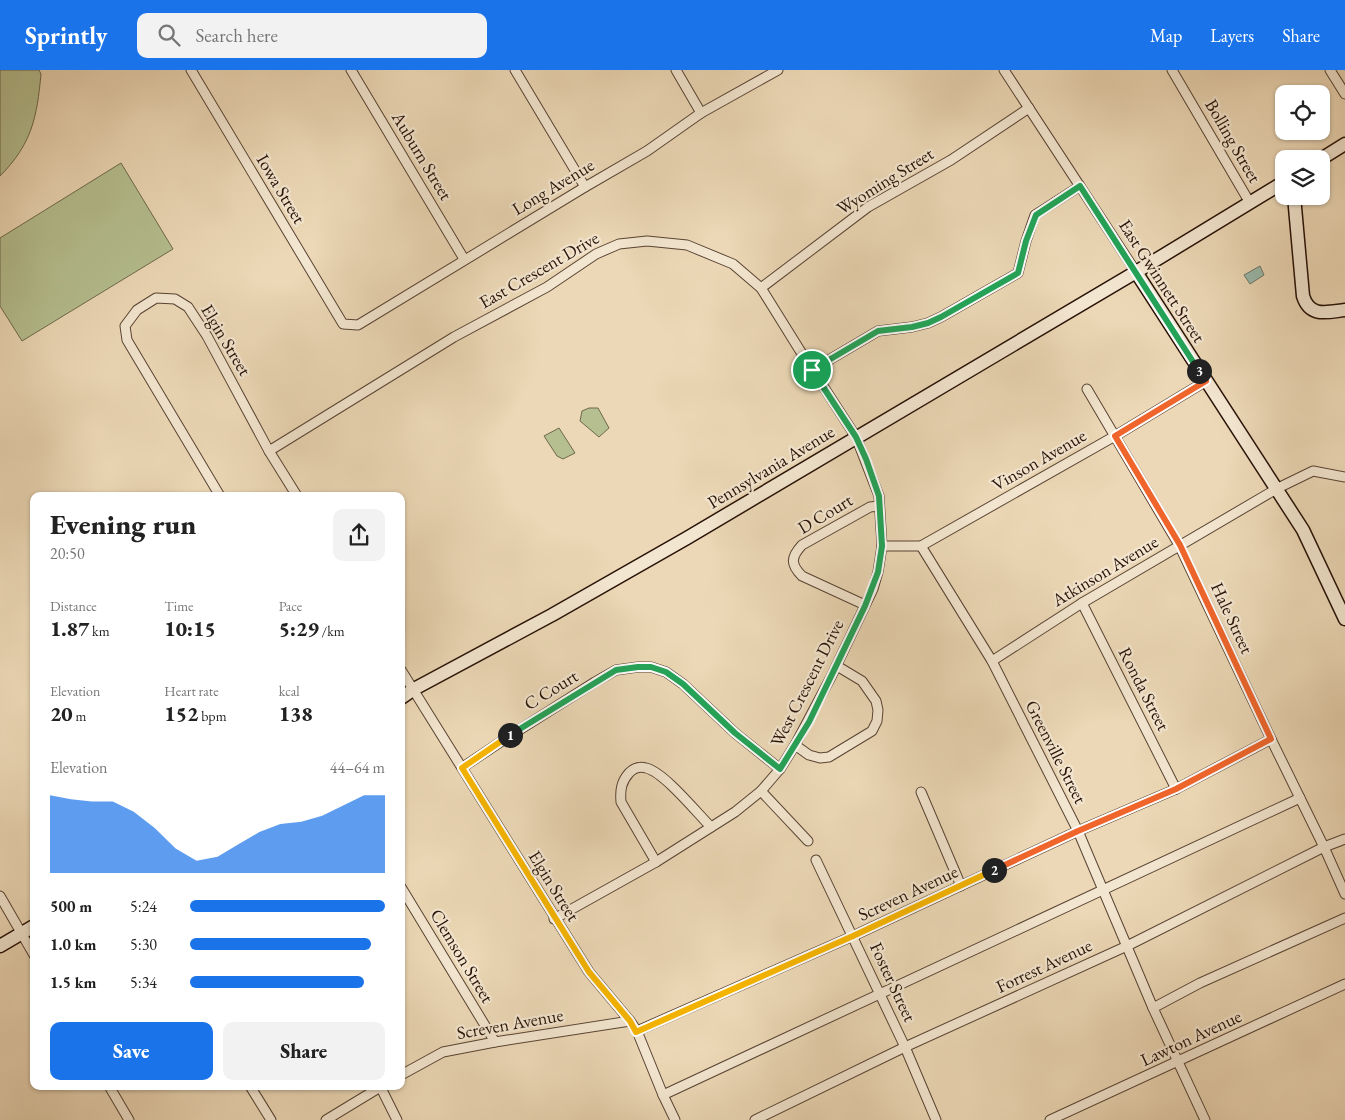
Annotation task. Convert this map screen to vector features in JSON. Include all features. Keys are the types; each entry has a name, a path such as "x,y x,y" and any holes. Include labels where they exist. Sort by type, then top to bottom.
{"main road":[{"path":"1330,153 1345,144"},
{"name":"Pennsylvania Avenue","path":"405,695 552,615 687,538 1275,188"},
{"path":"1295,205 1305,303 1315,312 1345,310"},
{"name":"East Gwinnett Street","path":"1136,272 1278,488 1303,530 1345,619"},
{"path":"0,946 30,928"}],"street":[{"name":"Iowa Street","path":"191,70 343,324"},
{"name":"Auburn Street","path":"352,70 464,259"},
{"path":"515,70 585,187"},
{"path":"676,70 701,113"},
{"name":"Long Avenue","path":"343,324 358,324 647,151 701,113 778,70"},
{"name":"East Gwinnett Street","path":"1004,70 1136,272"},
{"name":"Bolling Street","path":"1172,70 1250,203"},
{"path":"1330,70 1345,94"},
{"name":"Wyoming Street","path":"762,288 868,207 951,160 1029,108"},
{"path":"812,370 878,331 912,327 941,317 1018,273 1026,241 1036,215 1080,186"},
{"name":"East Crescent Drive","path":"269,451 454,337 547,287 596,254 619,244 647,241 687,245 733,264 762,288 856,437"},
{"name":"Elgin Street","path":"218,492 127,340 125,326 137,310 156,298 174,298 188,307 220,357 269,451 295,492"},
{"name":"Vinson Avenue","path":"882,546 921,546 1115,436 1206,381"},
{"name":"Hale Street","path":"1087,390 1180,545 1345,894"},
{"name":"West Crescent Drive","path":"554,919 656,862 734,812 761,791 780,769 809,722 837,666 865,606 878,572 882,546 879,496 856,437"},
{"name":"Atkinson Avenue","path":"992,661 1082,603 1278,488 1313,471 1345,477"},
{"name":"D Court","path":"865,606 802,576 796,570 793,560 794,554 802,545 870,507 879,506"},
{"name":"Greenville Street","path":"921,546 992,661 1078,831 1153,1008 1205,1120"},
{"name":"Ronda Street","path":"1082,603 1176,789"},
{"path":"795,745 810,755 820,758 828,757 872,731 877,721 878,710 876,701 862,682 851,673 837,666"},
{"name":"C Court","path":"462,768 616,670 651,667 666,672 683,684 735,733 780,769"},
{"name":"Elgin Street","path":"405,676 554,919 589,972 630,1021 675,1120"},
{"name":"Screven Avenue","path":"636,1032 853,936 1078,831 1176,789 1271,739"},
{"path":"656,862 621,802 622,782 634,768 644,767 652,770 664,779 711,827"},
{"path":"761,791 808,841"},
{"path":"921,792 961,886"},
{"path":"662,1095 1300,798"},
{"name":"Forrest Avenue","path":"755,1120 905,1047 1127,946 1324,847 1345,839"},
{"name":"Foster Street","path":"816,860 905,1047 936,1120"},
{"name":"Clemson Street","path":"405,894 495,1042"},
{"path":"0,896 30,947"},
{"path":"1153,1008 1200,983 1345,918"},
{"name":"Lawton Avenue","path":"1050,1120 1345,984"},
{"name":"Screven Avenue","path":"405,1073 443,1052 630,1021"},
{"path":"111,1090 129,1120"},
{"path":"252,1090 271,1120"},
{"path":"326,1120 376,1090"},
{"path":"382,1090 397,1120"}],"green space":[{"path":"0,70 39,70 41,74 35,117 31,129 19,153 0,176"},
{"path":"121,163 173,249 22,341 0,306 0,238"},
{"path":"589,408 598,408 609,428 599,437 580,421 582,411"},
{"path":"559,428 575,453 563,459 557,456 544,436"}],"shaded area":[{"path":"1260,266 1264,275 1250,284 1244,275"}],"route":[{"path":"1080,186 1206,381 1115,436 1180,545 1271,739 1176,789 1078,831 853,936 636,1032 630,1021 589,972 554,919 462,768 616,670 651,667 666,672 683,684 735,733 780,769 809,722 873,589 882,546 879,496 866,459 856,437 812,370 878,331 928,323 1018,273 1026,241 1036,215 1080,186"}]}
